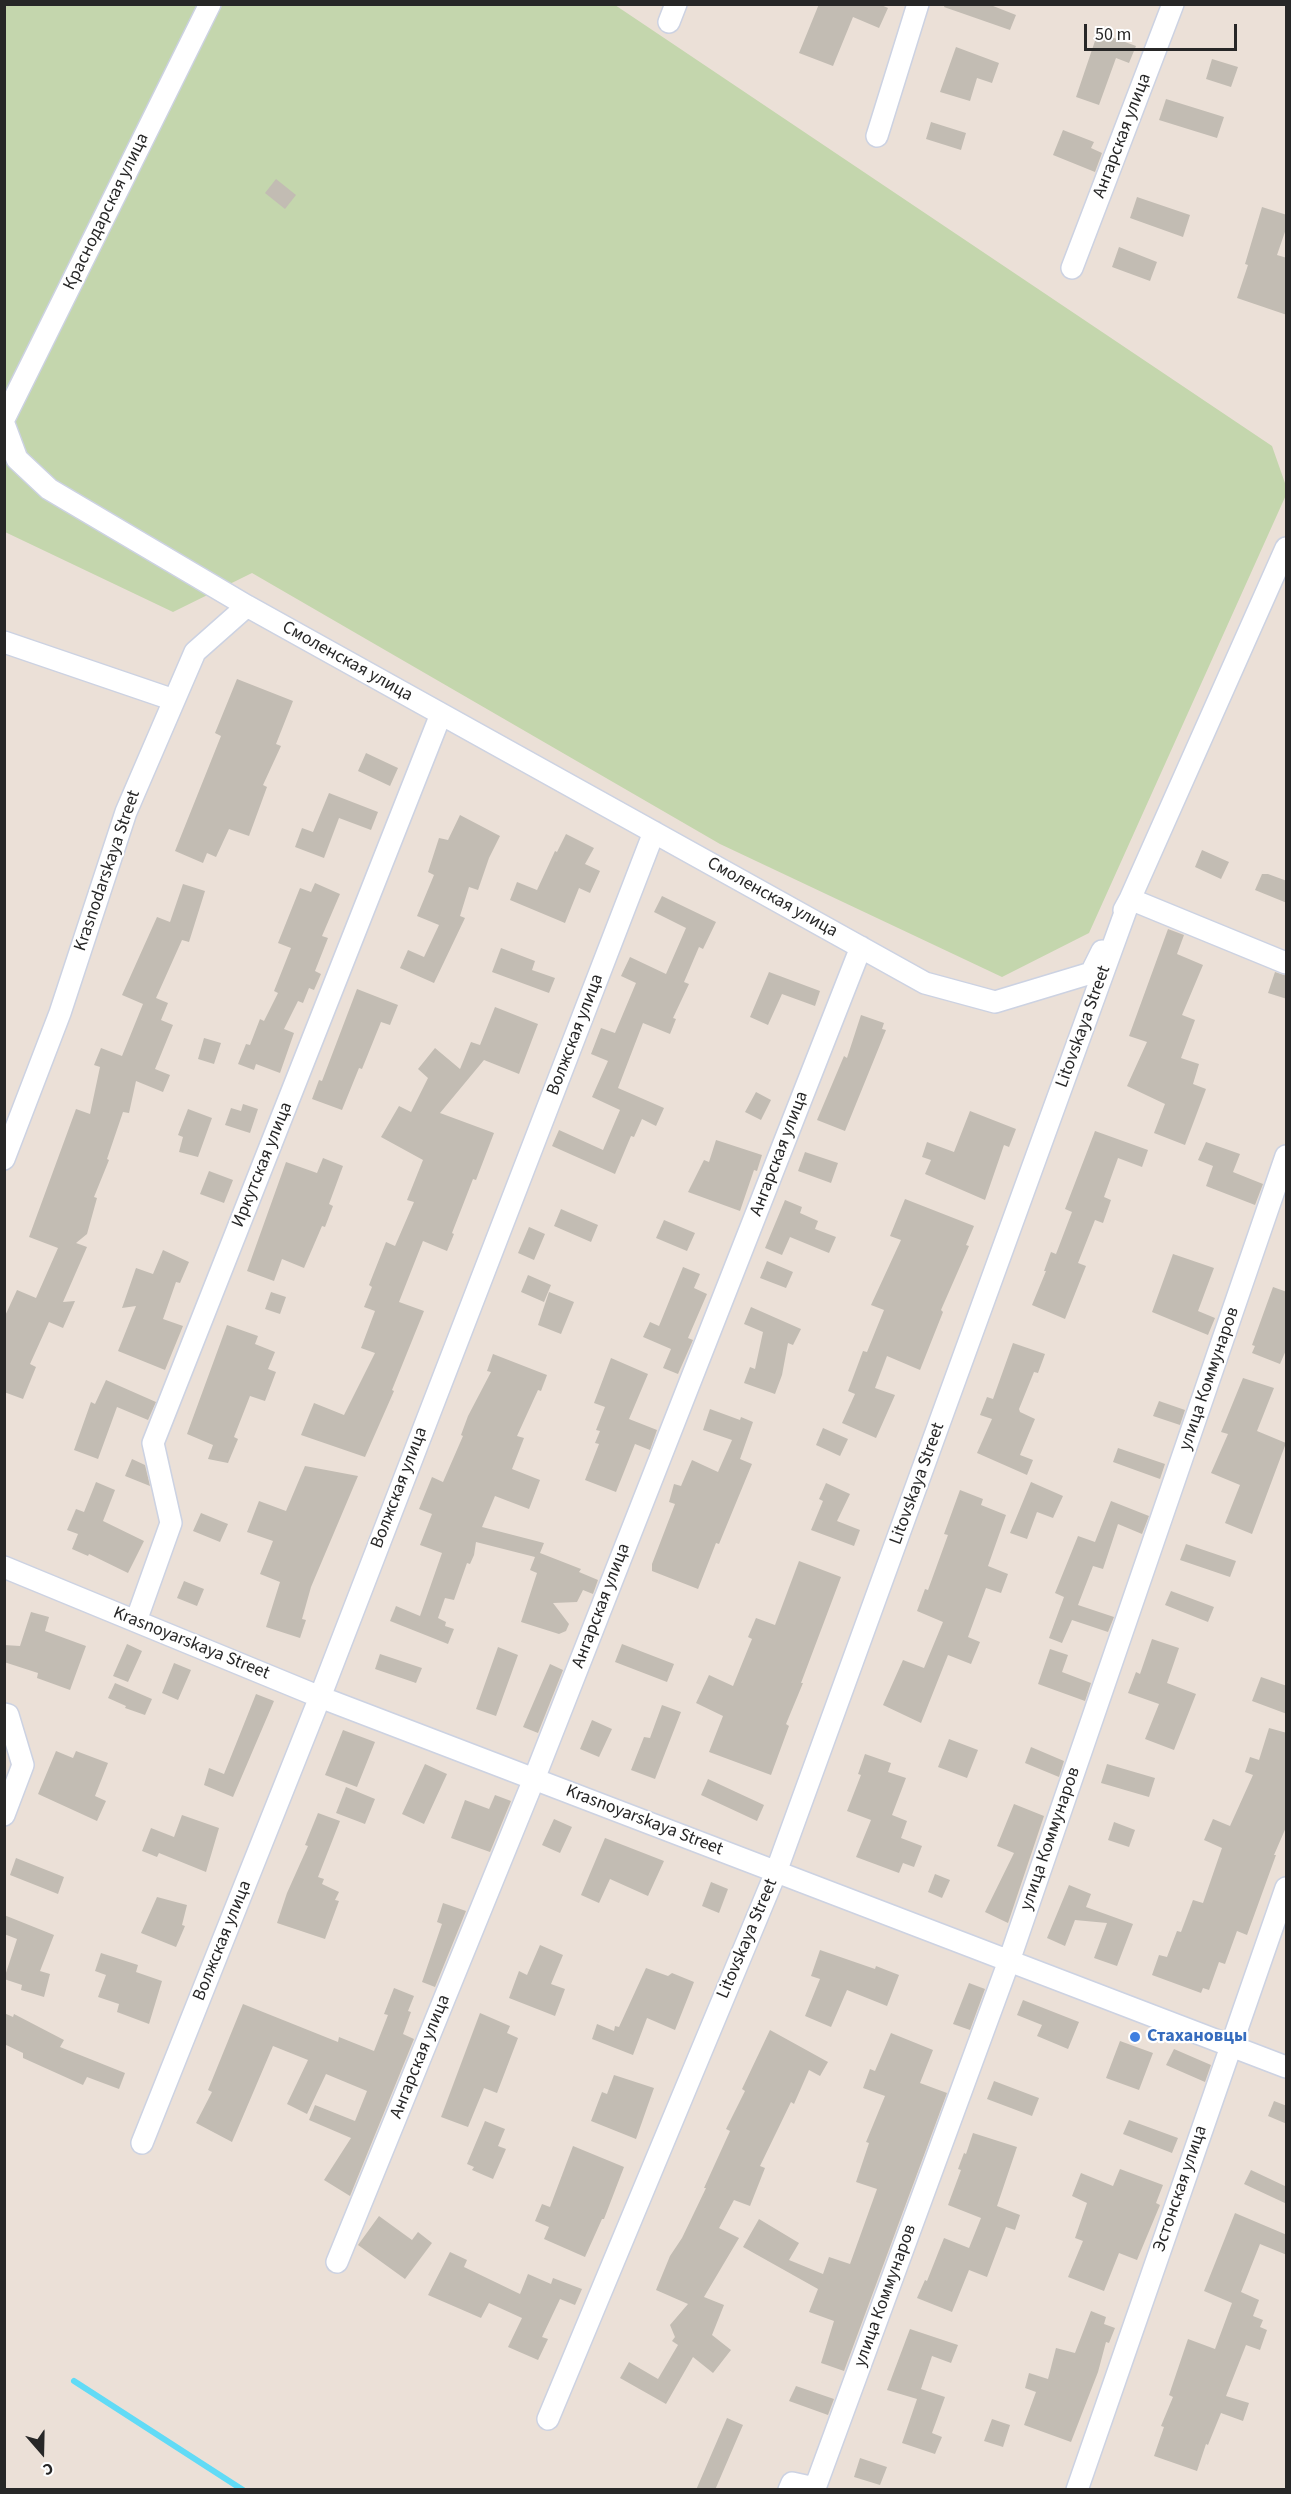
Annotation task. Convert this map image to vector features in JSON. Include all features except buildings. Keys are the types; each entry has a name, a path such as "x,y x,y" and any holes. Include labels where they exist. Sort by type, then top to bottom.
{"street":[{"name":"Краснодарская улица","path":"4,419 210,4"},
{"path":"877,136 918,4"},
{"name":"Ангарская улица","path":"1072,268 1173,4"},
{"path":"4,424 17,459 49,489 247,606"},
{"name":"Litovskaya Street","path":"548,2418 776,1872 1130,899 1287,548"},
{"name":"Krasnodarskaya Street","path":"4,1159 60,1013 126,812 195,652 247,606"},
{"name":"Смоленская улица","path":"247,606 925,983 995,1002 1091,972 1130,899"},
{"path":"5,644 174,700"},
{"name":"Иркутская улица","path":"135,1621 171,1523 153,1443 441,714"},
{"name":"Волжская улица","path":"142,2143 320,1697 654,832"},
{"path":"1130,899 1287,963"},
{"name":"Ангарская улица","path":"337,2262 534,1779 861,947"},
{"name":"улица Коммунаров","path":"789,2490 792,2483 815,2488 1009,1961 1287,1156"},
{"name":"Krasnoyarskaya Street","path":"4,1568 320,1697 1287,2067"},
{"path":"4,1714 8,1715 23,1765 4,1815"},
{"name":"Эстонская улица","path":"1077,2490 1230,2045 1287,1888"}],"green space":[{"path":"5,4 615,5 1272,446 1286,486 1286,495 1089,933 1002,977 720,844 252,573 173,612 5,532"}],"waterway":[{"path":"74,2381 243,2490"}],"place":[{"name":"Стахановцы","path":"1135,2037"}]}
